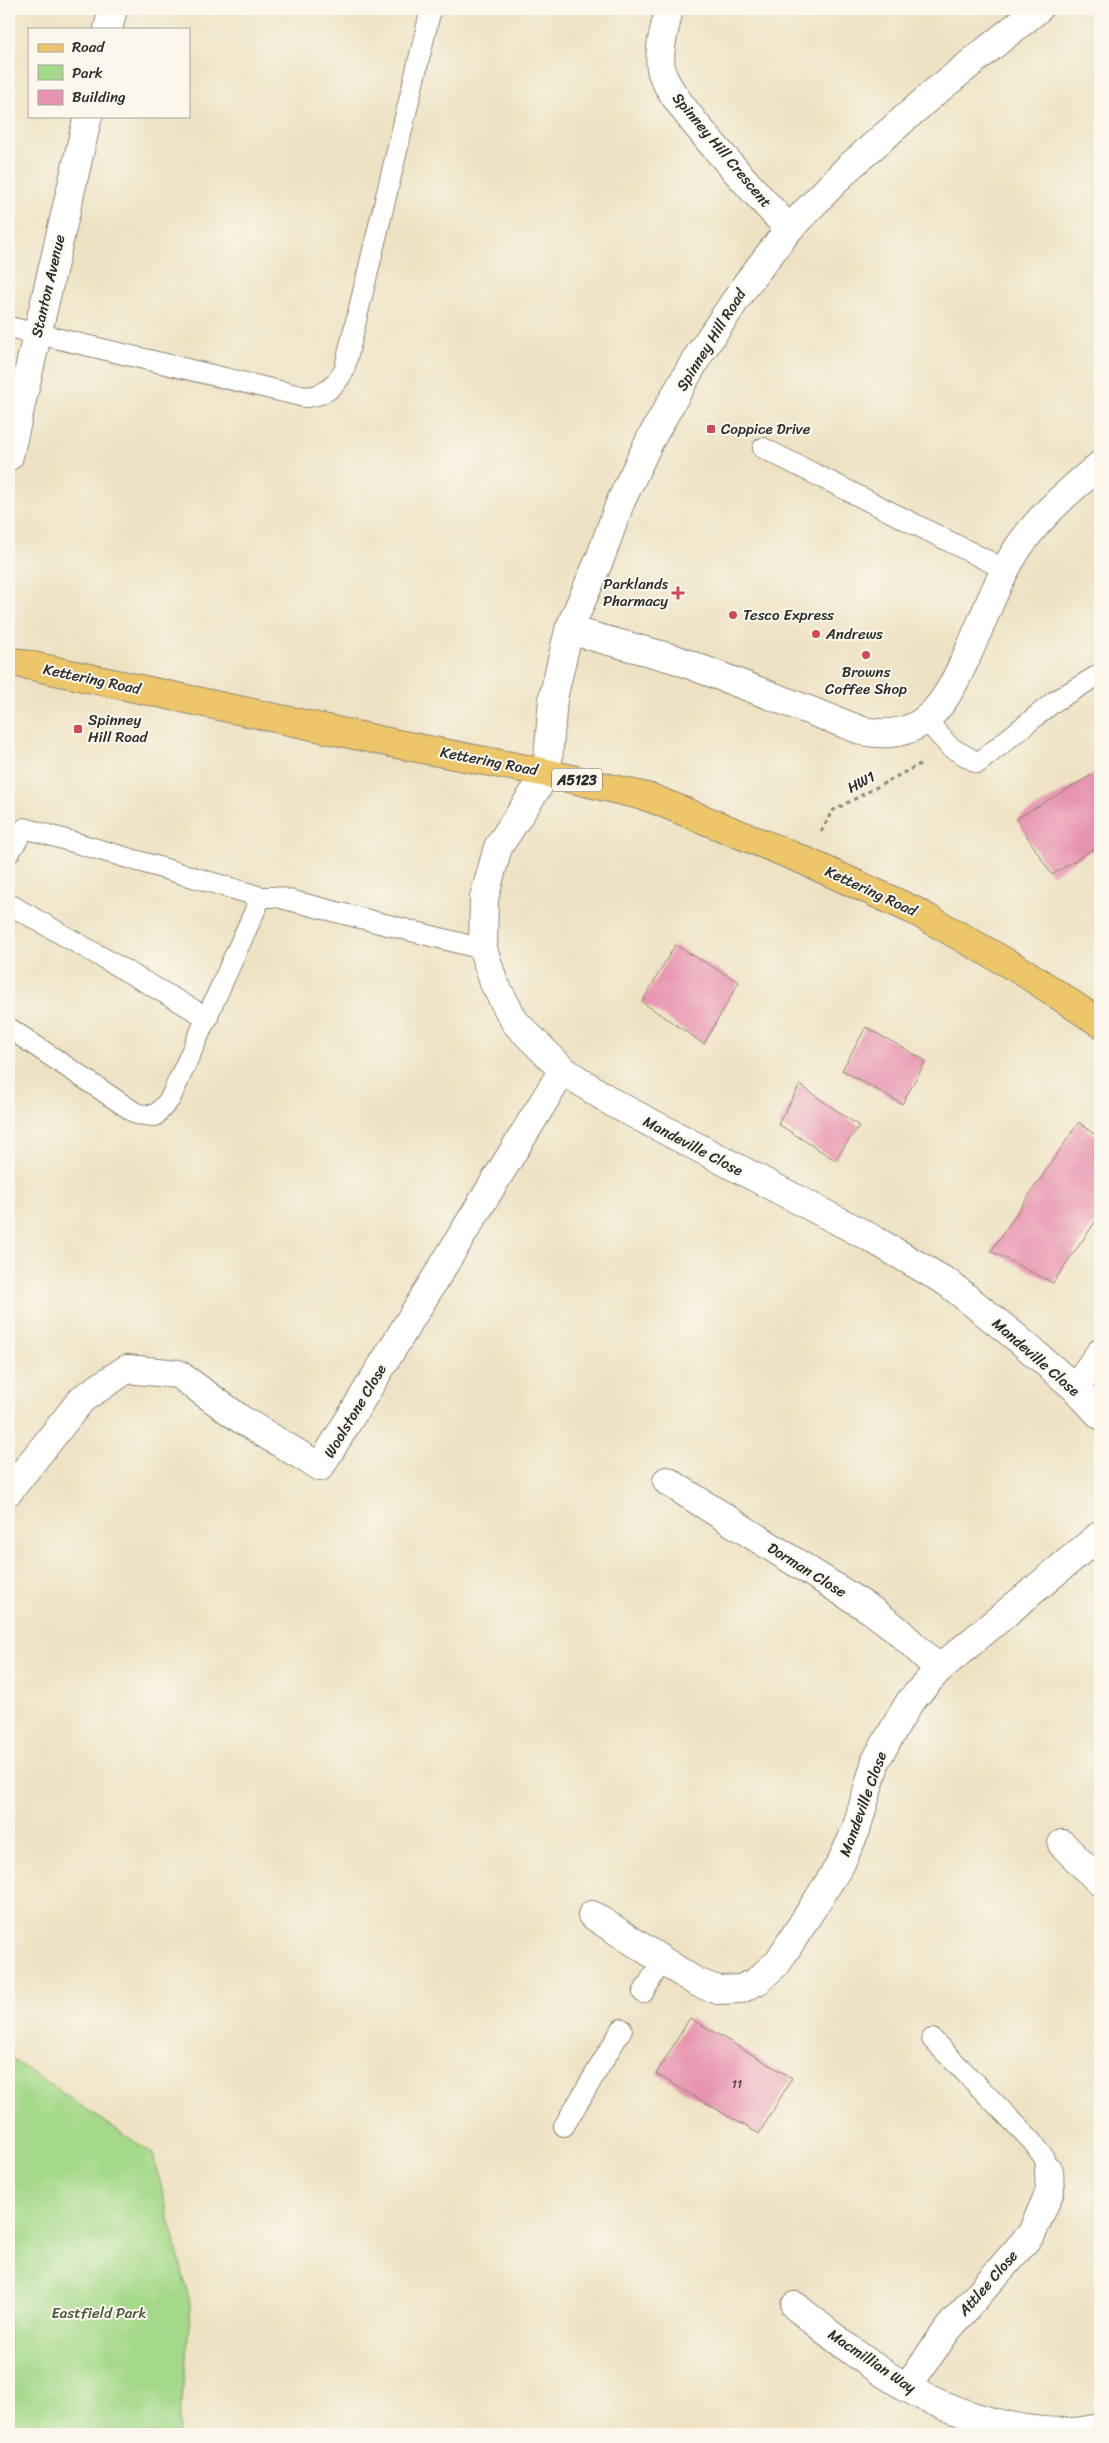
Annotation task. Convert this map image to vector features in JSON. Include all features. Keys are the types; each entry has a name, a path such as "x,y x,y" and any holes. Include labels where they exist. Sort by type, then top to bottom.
{"main road":[{"name":"Kettering Road","path":"9,661 387,742 547,773 651,798 805,861 915,911 1025,973 1100,1023"}],"street":[{"path":"108,28 113,9"},
{"name":"Spinney Hill Crescent","path":"669,9 661,47 661,70 669,87 692,119 789,229"},
{"name":"Spinney Hill Road","path":"547,773 553,698 569,630 601,556 620,504 650,440 696,359 745,286 789,229 848,168 920,104 1038,9"},
{"name":"Stanton Avenue","path":"9,456 88,118"},
{"path":"569,630 675,659 864,731 882,735 900,732 926,720 940,707 952,689 1006,570 1019,546 1068,492 1100,465"},
{"name":"Mandeville Close","path":"547,773 498,847 484,898 483,949 494,983 515,1022 563,1070 613,1103 871,1238 948,1284 1017,1338 1075,1388 1100,1415"},
{"name":"Woolstone Close","path":"9,1491 82,1399 127,1369 178,1374 242,1420 320,1467 563,1070"},
{"path":"1075,1388 1100,1353"},
{"name":"Dorman Close","path":"668,1481 871,1610 895,1628 939,1669"},
{"name":"Mandeville Close","path":"592,1915 696,1982 718,1990 741,1988 757,1981 778,1962 840,1865 856,1830 876,1760 909,1703 939,1669 1100,1535"},
{"path":"1062,1844 1100,1882"},
{"name":"Attlee Close","path":"906,2388 948,2329 1032,2234 1050,2191 1049,2171"},
{"name":"Macmillian Way","path":"795,2306 855,2354 906,2388 976,2416 1022,2428 1071,2433 1100,2428"}],"lane":[{"path":"9,328 305,397 318,396 328,391 337,383 344,371 431,9"},
{"path":"763,448 1006,570"},
{"path":"926,720 950,747 978,763 1054,701 1100,674"},
{"path":"9,854 25,828 261,897 277,897 483,949"},
{"path":"9,1028 137,1114 155,1116 170,1099 261,897"},
{"path":"9,904 208,1018"},
{"path":"643,1992 662,1960"},
{"path":"564,2126 622,2029"},
{"path":"932,2039 1032,2141 1043,2156 1049,2171"}],"path":[{"name":"HW1","path":"805,861 832,810 950,747"}],"green space":[{"name":"Eastfield Park","path":"9,2057 153,2154 191,2307 178,2434 9,2434"}],"building":[{"path":"1100,770 1100,845 1052,875 1016,819"},
{"path":"675,945 739,982 704,1044 642,1002"},
{"path":"866,1027 926,1061 902,1104 842,1070"},
{"path":"800,1085 859,1126 835,1160 778,1124"},
{"path":"1079,1122 1100,1139 1100,1215 1053,1283 991,1251"},
{"path":"690,2018 792,2078 759,2134 656,2074"}],"place":[{"name":"Coppice Drive","path":"711,429"},
{"name":"Parklands Pharmacy","path":"678,593"},
{"name":"Tesco Express","path":"733,615"},
{"name":"Andrews","path":"816,634"},
{"name":"Browns Coffee Shop","path":"866,655"},
{"name":"Spinney Hill Road","path":"78,729"}]}
